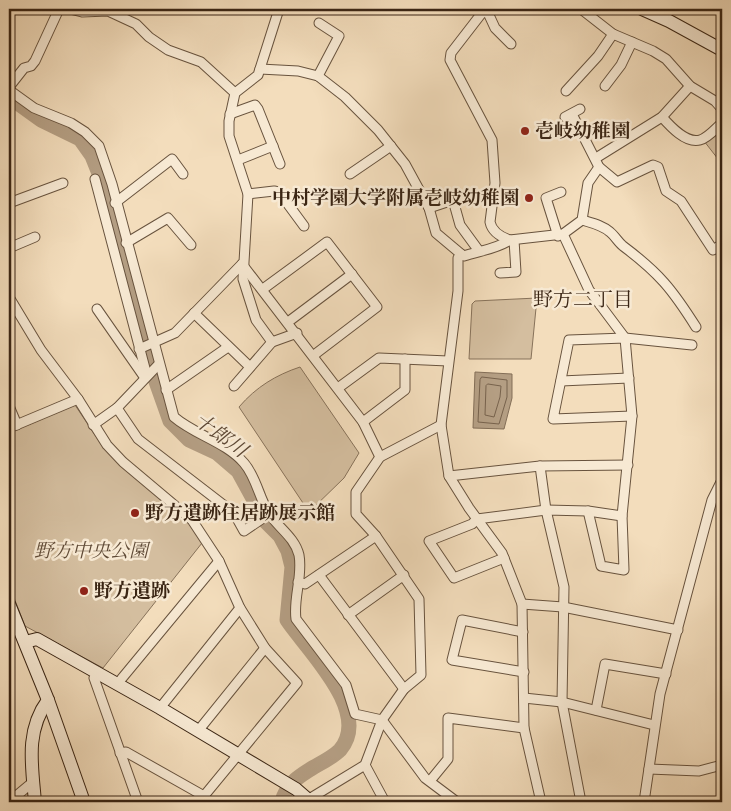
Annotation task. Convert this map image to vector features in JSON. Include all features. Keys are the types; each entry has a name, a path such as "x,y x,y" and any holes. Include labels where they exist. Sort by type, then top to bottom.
{"street":[{"path":"59,9 31,66 24,68 9,88 34,108 71,123 85,132 98,146 112,184 115,203 174,417 186,426 216,442 244,463 270,514 290,538 299,553 296,620 346,685 355,714 382,720 430,781 457,802"},
{"path":"70,9 82,12 108,11 136,24 148,37 168,50 201,62 235,92"},
{"path":"272,342 256,320 243,279 242,264 248,194 229,136 230,114 235,92 258,74 278,9"},
{"path":"511,44 495,28 484,9 451,53 450,60 490,133 495,184 490,222 491,228 503,237 512,240"},
{"path":"581,9 613,34 666,59 690,86 715,101 722,109"},
{"path":"642,9 669,21 722,50"},
{"path":"318,76 339,36 319,23"},
{"path":"566,90 598,56 613,34"},
{"path":"604,86 621,65 632,42"},
{"path":"260,69 298,71 318,76 345,97 378,130 405,164 429,208 436,233 464,256 512,240 560,235 582,220 588,183 597,162 662,116 690,86"},
{"path":"230,114 255,105 280,164"},
{"path":"572,113 597,162 617,182 653,165 658,167 666,191 681,201 713,250 722,244"},
{"path":"662,116 672,129 691,141 702,140 722,123"},
{"path":"238,160 273,146"},
{"path":"350,174 391,146"},
{"path":"115,203 172,159 183,174"},
{"path":"95,179 146,377"},
{"path":"9,203 63,183"},
{"path":"248,194 279,192 304,226"},
{"path":"561,192 546,198 560,235 589,290 625,338 632,416 622,516 624,570 601,566 588,511"},
{"path":"429,208 454,200 460,225 479,251"},
{"path":"126,243 168,218 191,245"},
{"path":"582,220 611,232 621,244 648,264 676,295 696,327"},
{"path":"9,248 35,237"},
{"path":"500,273 516,272 512,240"},
{"path":"263,289 327,242 352,274 377,307 314,355"},
{"path":"461,254 458,258 458,291 441,425 449,476 504,558 522,604 524,728 541,802"},
{"path":"242,264 314,355 363,422 380,457"},
{"path":"139,349 175,333 242,264"},
{"path":"288,322 352,274"},
{"path":"10,300 45,357 123,462 192,520 219,561 240,608 265,648 297,683 202,799 126,752 120,753"},
{"path":"97,310 146,377"},
{"path":"194,313 250,367"},
{"path":"234,386 272,342 297,333"},
{"path":"632,416 553,419 569,340 625,338 692,345"},
{"path":"166,390 228,346"},
{"path":"338,388 379,358 448,361"},
{"path":"363,422 405,390 405,359"},
{"path":"94,425 117,408 159,364"},
{"path":"561,380 630,378"},
{"path":"9,406 13,427 78,399"},
{"path":"117,408 138,439 234,513 244,531 270,514"},
{"path":"25,642 37,639 118,683 284,781 310,800 365,765 382,720 404,689 420,675 419,599 376,536 356,514 356,492 380,457 441,425"},
{"path":"449,476 540,466 628,465"},
{"path":"540,466 546,510 564,587 562,702 581,802"},
{"path":"644,802 654,725 666,674 712,500 722,480"},
{"path":"504,558 454,578 429,541 472,524 477,518 546,510 588,511 622,516"},
{"path":"298,582 305,584 376,536"},
{"path":"118,683 219,561"},
{"path":"319,575 404,689"},
{"path":"348,615 404,575"},
{"path":"9,604 48,700 84,802"},
{"path":"522,604 563,607 678,630"},
{"path":"160,708 240,608"},
{"path":"523,632 462,620 452,660 524,672"},
{"path":"198,730 265,648"},
{"path":"596,710 605,664 666,674"},
{"path":"96,672 94,678 138,802"},
{"path":"524,698 562,702 654,725"},
{"path":"35,802 31,741 34,726 48,700"},
{"path":"430,781 448,759 448,718 524,728"},
{"path":"365,765 385,802"},
{"path":"649,769 698,771 722,765"},
{"path":"9,802 33,782"}],"green space":[{"path":"722,126 722,156 718,159 704,141"},
{"path":"537,298 531,359 469,359 472,304 475,301"},
{"path":"300,367 359,453 344,478 309,512 239,407 252,393 267,382"},
{"name":"野方中央公園","path":"75,405 101,444 120,465 189,522 202,543 103,668 25,626 9,585 9,433"}],"water":[{"path":"475,372 512,374 512,398 504,429 473,428"}],"waterway":[{"name":"十郎川","path":"9,97 41,120 80,139 92,156 106,191 149,362 170,421 189,440 217,453 238,471 266,522 280,536 288,551 292,567 287,620 321,664 343,700 348,718 348,735 337,753 303,774 290,785 282,802"}],"place":[{"name":"壱岐幼稚園","path":"525,131"},
{"name":"中村学園大学附属壱岐幼稚園","path":"529,198"},
{"name":"野方遺跡住居跡展示館","path":"135,513"},
{"name":"野方遺跡","path":"84,591"}],"district":[{"name":"野方二丁目","path":"583,300"}]}
